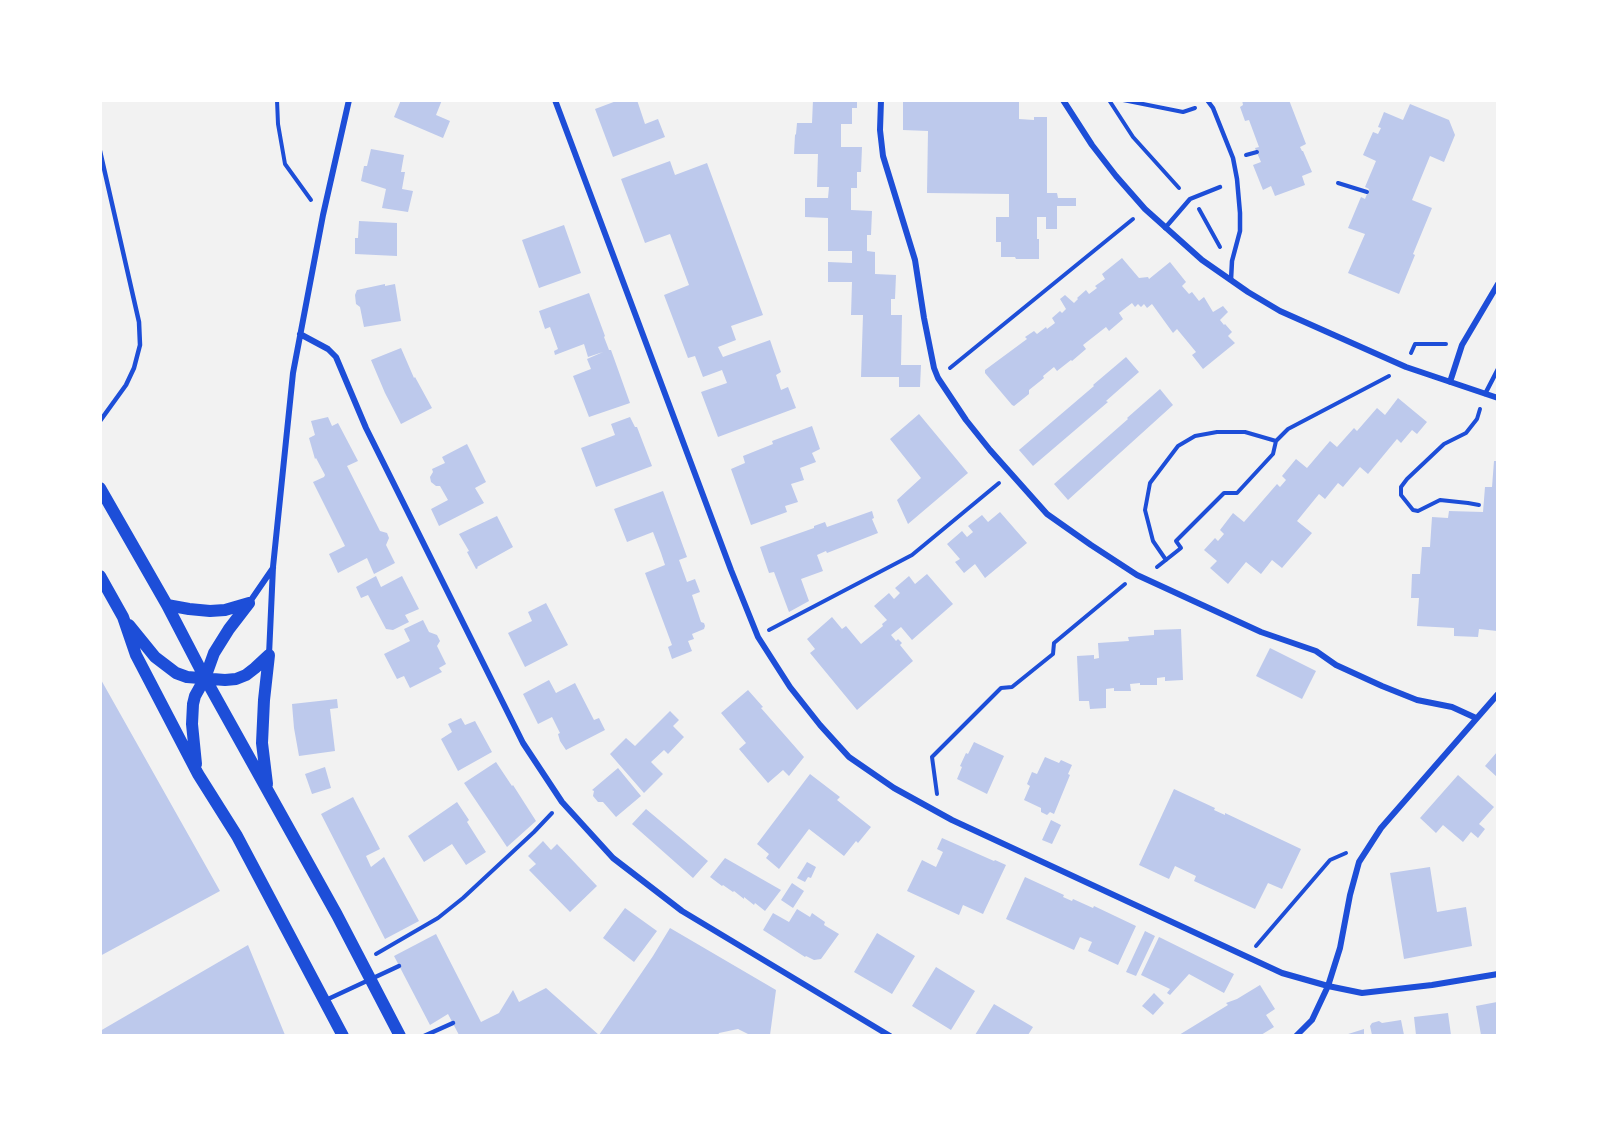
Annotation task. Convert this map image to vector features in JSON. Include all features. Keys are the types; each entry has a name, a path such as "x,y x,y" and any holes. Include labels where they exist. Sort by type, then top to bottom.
{"main road":[{"path":"101,491 167,605 267,791 303,852 400,1035"},
{"path":"100,576 123,617 148,650 176,673 187,677 236,679 255,668 269,655"},
{"path":"167,605 210,611 225,610 249,603"},
{"path":"198,774 192,713 195,696 205,678 214,653 249,603"},
{"path":"123,617 136,655 198,774 237,836 343,1035"},
{"path":"267,791 262,743 269,655"}],"street":[{"path":"269,655 273,567 293,373 322,215 349,100"},
{"path":"555,100 730,570 758,637 790,687 849,757 894,788 952,820 1282,973 1362,993 1432,985 1497,974"},
{"path":"881,100 882,156 915,260 934,368 938,378 966,420 1047,514 1137,575 1261,632 1316,651 1336,665 1383,686 1417,700 1452,707 1476,718"},
{"path":"1063,100 1092,145 1145,209 1202,260 1231,280 1280,311 1406,367 1497,398"},
{"path":"1450,382 1462,345 1497,284"},
{"path":"300,334 328,349 336,357 366,428 523,743 562,802 613,858 682,911 890,1035"},
{"path":"249,603 273,567"},
{"path":"1296,1035 1312,1020 1328,986 1340,948 1359,862 1381,828 1497,694"}],"lane":[{"path":"1207,100 1213,108 1233,158 1238,179 1240,231 1232,261 1231,280"},
{"path":"100,151 139,322 140,345 134,368 126,385 100,421"},
{"path":"1165,228 1190,199 1220,187"},
{"path":"1485,394 1497,369"},
{"path":"324,1001 399,966"},
{"path":"424,1035 453,1023"}],"path":[{"path":"277,100 278,124 285,164 322,215"},
{"path":"1108,100 1133,137 1198,208 1225,257 1232,261"},
{"path":"1123,100 1183,112"},
{"path":"1338,183 1367,192"},
{"path":"938,378 1145,209"},
{"path":"933,810 937,796 932,757 1001,688 1012,687 1053,654 1054,643 1137,575 1156,568 1181,548 1176,541 1224,493 1237,493 1273,454 1276,441 1288,429 1406,367 1415,344 1462,345"},
{"path":"1479,506 1468,502 1440,500 1419,511 1413,510 1401,495 1401,487 1444,444 1467,433 1477,418 1485,394"},
{"path":"1166,560 1153,541 1145,510 1150,483 1178,446 1195,436 1217,432 1245,432 1276,441"},
{"path":"786,622 912,555 1011,473"},
{"path":"363,962 438,918 463,898 545,820"},
{"path":"1246,956 1330,860 1371,842"}],"building":[{"path":"401,100 442,100 436,115 450,121 443,138 394,117"},
{"path":"619,100 637,100 645,124 658,119 665,137 613,157 595,109"},
{"path":"813,100 857,100 857,108 852,108 852,124 841,124 841,147 862,147 861,172 857,172 857,188 851,188 851,210 872,211 871,235 867,235 867,251 875,252 875,274 896,275 895,299 891,299 891,315 902,315 901,365 921,365 920,387 899,387 899,377 861,377 863,315 851,315 852,282 828,282 828,262 852,263 852,251 828,251 828,218 805,217 805,198 828,198 829,187 817,187 818,154 794,154 797,123 812,123"},
{"path":"903,100 1019,100 1019,119 1034,120 1034,117 1047,117 1047,193 1057,193 1058,198 1076,198 1076,206 1057,206 1057,229 1046,229 1046,217 1037,217 1039,259 1001,257 1001,242 996,242 996,217 1009,217 1009,194 927,193 928,131 903,130"},
{"path":"1242,100 1289,100 1306,144 1300,147 1312,172 1302,176 1305,185 1275,196 1271,186 1263,190 1253,165 1261,162 1255,148 1259,147 1249,120 1245,121 1240,107 1243,105"},
{"path":"1410,104 1449,120 1455,135 1444,162 1430,156 1412,200 1432,208 1399,294 1348,273 1365,234 1348,228 1361,197 1365,199 1369,189 1365,187 1376,161 1363,155 1373,132 1378,134 1381,128 1378,127 1384,112 1403,120"},
{"path":"371,149 404,155 401,172 405,172 402,189 413,191 408,212 382,208 386,189 361,181"},
{"path":"670,161 675,175 707,163 763,315 731,326 736,340 718,347 723,357 770,340 781,372 776,375 781,390 788,387 796,408 718,437 701,392 727,383 722,370 703,377 695,356 688,358 664,295 689,285 670,234 645,243 621,179"},
{"path":"359,221 397,223 397,256 355,254 355,238 358,238"},
{"path":"564,225 581,273 539,288 522,240"},
{"path":"1122,258 1139,278 1148,277 1149,279 1170,262 1186,282 1182,286 1189,294 1192,292 1199,301 1204,297 1213,312 1223,306 1228,312 1220,320 1232,332 1228,336 1235,343 1203,369 1192,355 1196,352 1177,329 1173,333 1152,304 1147,308 1144,304 1141,307 1138,304 1135,307 1132,303 1119,313 1123,319 1109,331 1106,327 1083,345 1086,349 1072,361 1057,371 1054,367 1029,390 1029,394 1014,406 1012,405 985,373 985,370 1027,339 1025,337 1034,331 1037,334 1055,323 1052,318 1066,309 1060,299 1065,295 1074,303 1086,290 1089,294 1105,279 1102,274"},
{"path":"385,284 385,286 395,284 401,321 364,327 360,307 356,304 357,290"},
{"path":"589,293 630,403 589,417 573,376 591,369 587,359 603,352 588,357 584,344 555,355 554,351 558,349 550,327 545,329 539,311"},
{"path":"401,348 414,378 432,408 401,424 371,360"},
{"path":"1126,357 1139,372 1106,401 1108,402 1033,466 1019,450"},
{"path":"1160,389 1173,405 1068,500 1054,484"},
{"path":"1398,398 1427,422 1417,434 1412,430 1401,443 1397,439 1368,474 1360,467 1343,487 1338,483 1325,499 1319,494 1297,521 1312,533 1282,568 1272,560 1261,574 1246,562 1228,584 1210,568 1217,561 1204,550 1215,538 1218,541 1224,534 1220,530 1233,513 1244,522 1277,484 1280,487 1286,480 1282,476 1296,459 1307,468 1330,441 1337,447 1354,428 1357,431 1377,408 1385,415"},
{"path":"919,414 968,473 908,524 897,500 921,478 890,439"},
{"path":"328,417 332,426 338,423 358,461 347,466 380,531 387,533 389,538 386,545 395,563 374,574 367,558 338,573 329,554 345,546 313,482 325,475 315,459 309,438 315,435 311,421"},
{"path":"630,417 637,427 652,466 596,487 581,448 615,435 611,424"},
{"path":"812,426 820,449 812,453 816,462 800,468 804,480 791,484 798,502 785,506 787,512 751,525 731,469 745,463 743,456 773,444 772,441"},
{"path":"467,444 486,482 475,488 484,503 439,526 431,509 448,500 440,486 431,482 432,469 445,463 442,457"},
{"path":"1494,461 1497,461 1497,631 1479,629 1478,637 1454,636 1454,628 1417,626 1419,598 1411,598 1412,574 1420,574 1422,547 1430,547 1432,517 1448,518 1449,511 1483,512 1485,487 1492,487"},
{"path":"663,491 687,557 679,560 687,582 695,579 700,592 692,595 701,622 705,626 704,629 692,634 694,639 688,641 692,651 672,659 668,647 672,645 645,573 665,565 653,532 627,542 614,509"},
{"path":"872,511 874,518 872,519 878,533 817,555 823,571 801,579 809,601 789,612 774,572 769,573 760,547 825,522 827,527"},
{"path":"1000,512 1027,543 985,578 975,564 964,573 955,562 960,559 947,544 962,531 967,537 973,532 968,526 982,515 988,522"},
{"path":"497,516 513,547 476,569 459,534"},
{"path":"927,574 953,604 912,640 901,627 891,635 896,641 898,639 902,643 900,645 913,661 857,710 810,653 815,649 807,639 832,617 842,629 846,626 861,644 887,620 874,606 889,593 894,599 900,593 895,588 909,576 915,584"},
{"path":"376,576 381,587 402,576 419,609 405,615 409,622 393,630 386,629 368,595 361,598 356,587"},
{"path":"546,603 568,645 525,667 508,633 532,621 528,612"},
{"path":"423,620 429,632 437,635 440,641 437,646 446,664 439,668 442,672 410,688 404,676 397,679 384,654 410,641 404,629"},
{"path":"1181,629 1183,680 1165,681 1165,677 1157,678 1157,685 1130,684 1131,691 1106,689 1106,708 1090,709 1089,701 1079,701 1077,656 1094,655 1094,659 1099,658 1098,643 1129,641 1128,637 1154,635 1154,630"},
{"path":"1270,648 1316,671 1302,699 1256,676"},
{"path":"100,678 220,891 100,956"},
{"path":"549,680 556,693 575,683 594,720 599,718 605,730 566,750 560,741 558,734 560,733 552,717 538,724 523,694"},
{"path":"748,690 804,757 789,776 783,770 768,783 739,749 746,743 721,713"},
{"path":"337,699 338,708 330,709 335,751 299,756 292,704"},
{"path":"670,711 679,720 673,726 684,737 668,754 664,750 651,762 663,774 644,793 610,754 626,738 635,746"},
{"path":"461,718 465,725 475,721 492,752 458,771 441,739 452,732 448,724"},
{"path":"974,742 1004,756 987,794 957,779 962,767 960,766"},
{"path":"1497,752 1497,777 1485,766"},
{"path":"1045,757 1072,765 1054,814 1050,812 1047,815 1041,812 1041,808 1024,800 1030,786 1027,784 1032,772 1037,774"},
{"path":"496,762 536,821 507,847 464,783"},
{"path":"325,767 331,788 312,794 305,774"},
{"path":"618,768 641,796 616,817 603,802 598,802 592,790"},
{"path":"810,774 840,797 837,800 871,827 844,856 809,829 779,869 766,858 769,854 757,844"},
{"path":"1458,775 1494,807 1479,824 1485,829 1478,838 1471,832 1463,842 1443,825 1436,833 1420,818"},
{"path":"1174,789 1215,808 1214,810 1301,849 1282,889 1268,883 1255,909 1194,881 1196,876 1175,866 1169,879 1139,865"},
{"path":"353,797 380,849 366,856 371,867 384,857 419,921 385,939 321,814"},
{"path":"457,802 486,852 466,865 452,844 424,862 408,836"},
{"path":"646,809 708,861 693,878 632,824"},
{"path":"1051,820 1061,825 1052,844 1042,840"},
{"path":"942,838 1006,865 983,914 963,905 959,915 907,891 922,860 936,867 943,852 937,849"},
{"path":"543,841 551,850 557,844 597,886 570,912 529,870 536,864 528,856"},
{"path":"725,858 781,890 765,911 710,877"},
{"path":"807,862 816,867 811,878 808,877 805,882 797,878"},
{"path":"1430,867 1437,912 1466,907 1472,946 1404,959 1390,873"},
{"path":"1025,877 1072,901 1073,899 1093,908 1094,906 1136,926 1118,965 1088,951 1092,942 1080,937 1074,950 1006,919"},
{"path":"792,883 804,891 793,908 781,900"},
{"path":"625,908 657,931 634,962 603,938"},
{"path":"797,909 810,917 812,913 825,922 824,925 839,934 821,959 814,960 805,957 763,930 773,913 789,922"},
{"path":"670,928 776,990 770,1035 750,1035 738,1029 718,1035 599,1035"},
{"path":"1145,931 1155,936 1136,976 1126,972"},
{"path":"877,933 915,956 892,994 854,972"},
{"path":"436,934 481,1022 499,1013 513,990 519,1002 546,988 599,1035 459,1035 448,1014 430,1025 394,956"},
{"path":"1159,937 1234,974 1224,993 1189,974 1170,995 1167,993 1170,989 1141,975"},
{"path":"248,945 285,1035 100,1035 100,1031"},
{"path":"936,967 975,991 951,1030 912,1006"},
{"path":"1260,985 1275,1009 1266,1015 1274,1027 1261,1035 1179,1035 1228,1005 1226,1003"},
{"path":"1154,993 1164,1003 1153,1015 1142,1006"},
{"path":"1497,1002 1497,1035 1481,1035 1476,1006"},
{"path":"994,1004 1033,1027 1028,1035 975,1035"},
{"path":"1448,1013 1451,1035 1416,1035 1414,1017"},
{"path":"1401,1020 1404,1035 1372,1035 1370,1026 1372,1023"},
{"path":"1364,1029 1364,1035 1345,1035"}]}
